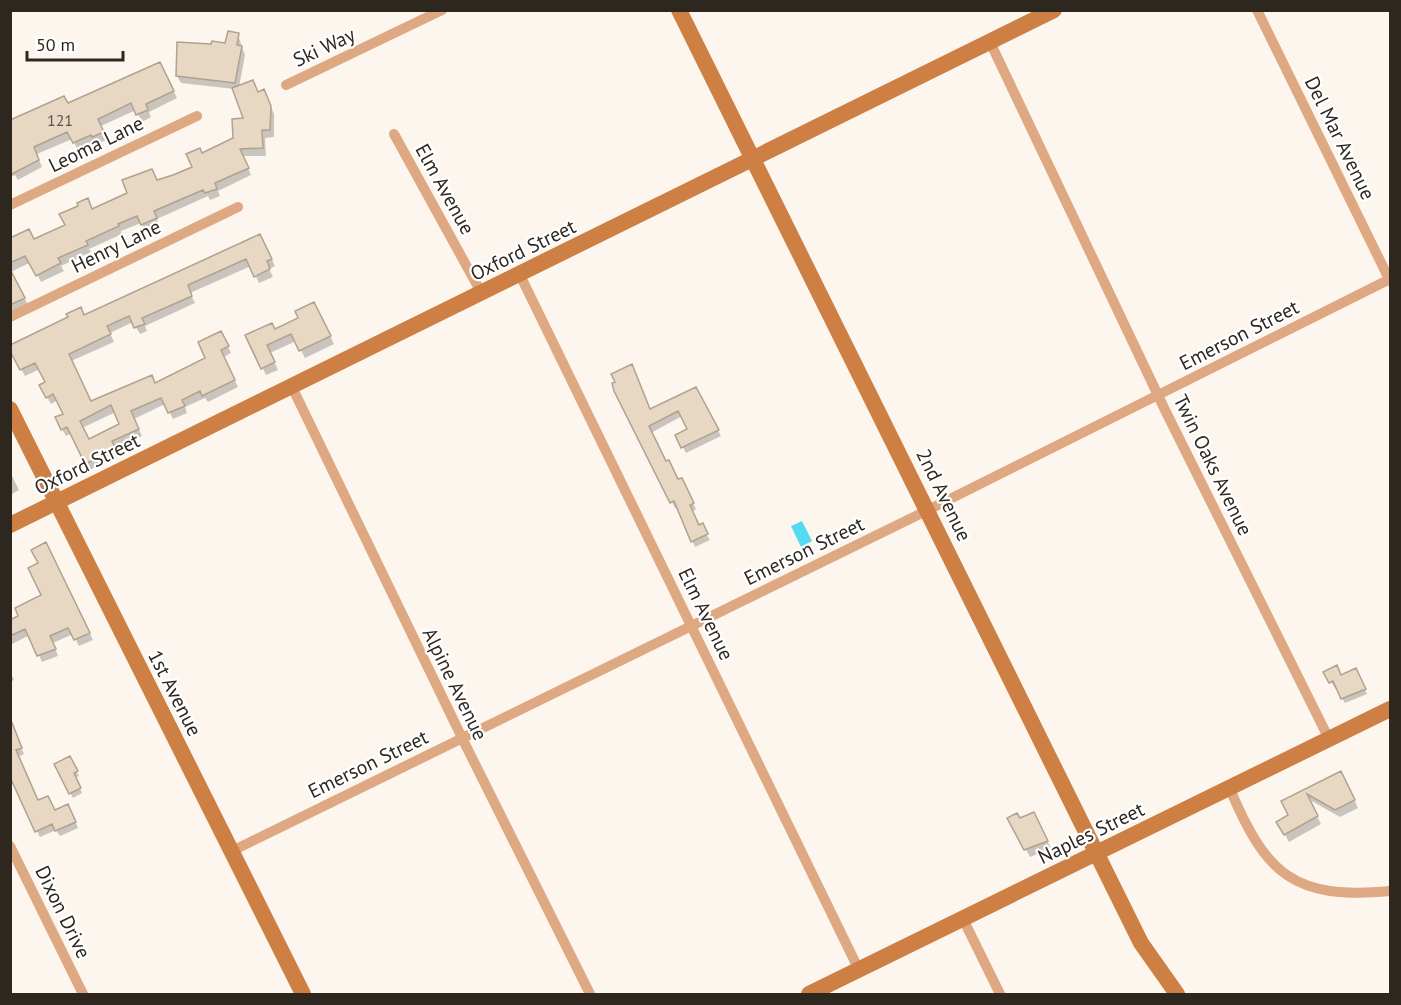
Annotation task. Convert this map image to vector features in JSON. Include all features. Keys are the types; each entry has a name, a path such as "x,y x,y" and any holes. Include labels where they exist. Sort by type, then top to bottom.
{"street":[{"name":"Ski Way","path":"286,85 442,10"},
{"name":"2nd Avenue","path":"679,10 1144,950 1177,994"},
{"name":"Oxford Street","path":"10,525 1054,10"},
{"name":"Del Mar Avenue","path":"1257,10 1390,280"},
{"name":"Twin Oaks Avenue","path":"990,42 1159,395 1329,739"},
{"name":"Leoma Lane","path":"10,206 197,116"},
{"name":"Elm Avenue","path":"394,134 482,294"},
{"name":"Henry Lane","path":"10,317 238,207"},
{"name":"Elm Avenue","path":"520,275 859,970"},
{"name":"Emerson Street","path":"232,851 693,626 1390,280"},
{"name":"Alpine Avenue","path":"292,387 462,738 590,994"},
{"name":"1st Avenue","path":"10,409 303,994"},
{"name":"Naples Street","path":"809,994 1390,709"},
{"path":"1230,789 1246,829 1261,852 1282,872 1307,886 1329,893 1350,895 1390,891"},
{"name":"Dixon Drive","path":"10,846 83,994"},
{"path":"963,919 1000,994"}],"water":[{"path":"802,521 812,541 801,547 791,526"}],"building":[{"path":"228,31 239,33 237,45 242,46 235,83 176,76 177,42 225,43"},
{"path":"160,62 174,91 146,104 148,110 136,115 131,103 98,119 104,132 92,137 91,135 73,143 67,132 34,147 39,160 10,175 10,120 64,96 68,103"},
{"path":"253,80 258,92 264,89 271,106 270,130 262,130 263,148 240,149 249,168 215,183 217,189 205,193 203,190 154,211 157,218 141,225 137,216 118,224 119,226 86,241 88,245 58,258 61,263 36,276 25,256 10,263 10,238 29,229 34,239 65,225 59,214 78,206 77,203 88,198 92,209 127,193 122,180 152,169 157,180 173,175 192,167 186,154 200,148 202,153 233,138 232,119 243,118 232,88"},
{"path":"260,234 272,259 267,261 270,269 254,277 246,259 188,285 192,296 142,318 145,324 134,328 129,316 107,326 111,334 69,354 91,401 152,375 155,383 205,358 198,342 221,331 229,346 221,350 235,380 202,396 200,391 182,400 185,406 168,413 161,398 131,411 139,429 112,441 116,449 85,464 67,427 61,430 55,417 63,414 53,394 46,398 39,385 45,382 35,363 20,370 10,351 10,345 68,317 66,314 81,307 84,315","holes":["111,405 119,424 89,439 80,421"]},
{"path":"10,269 25,298 10,305"},
{"path":"314,302 331,336 299,351 291,334 267,345 275,362 261,369 245,335 272,323 275,329 298,318 295,311"},
{"path":"632,364 650,409 696,387 719,430 681,448 675,435 687,429 678,411 649,426 666,461 669,460 678,479 682,478 694,503 690,505 699,525 703,523 708,534 691,542 674,501 670,503 614,391 612,383 615,382 611,374"},
{"path":"46,542 90,633 74,640 68,628 50,636 56,649 37,656 25,629 10,636 10,620 18,616 15,608 41,595 28,568 38,563 31,550"},
{"path":"1337,665 1341,675 1356,668 1366,689 1341,699 1333,681 1329,683 1323,672"},
{"path":"11,720 22,748 16,750 38,800 48,796 55,810 68,804 76,822 55,831 52,824 35,832 10,777"},
{"path":"70,756 78,771 74,773 81,788 69,794 54,764"},
{"path":"1341,771 1355,800 1335,810 1307,794 1318,816 1284,835 1276,822 1288,815 1281,801"},
{"path":"1034,812 1048,841 1024,850 1007,818 1017,813 1020,818"}]}
